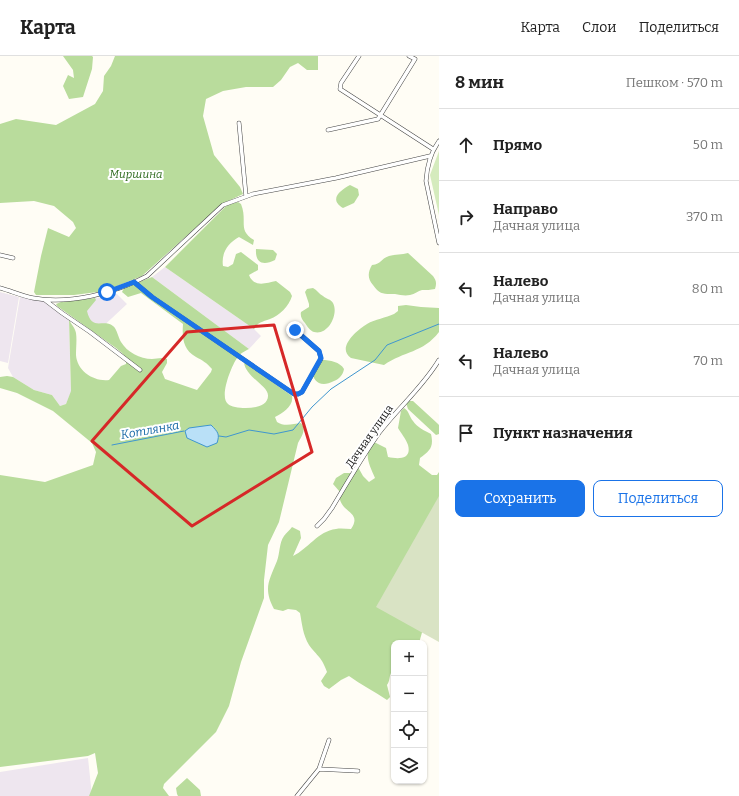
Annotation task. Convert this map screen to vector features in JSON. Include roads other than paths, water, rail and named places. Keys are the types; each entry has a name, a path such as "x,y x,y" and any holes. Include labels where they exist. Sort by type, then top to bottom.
{"street":[{"path":"359,56 341,83 340,89 433,150"},
{"path":"328,130 378,119 381,117 415,59 409,56"},
{"path":"239,123 246,196"},
{"path":"439,141 430,156 426,181 439,243"},
{"path":"0,288 34,298 66,300 87,298 147,276 224,205 246,196 336,178 430,156"},
{"path":"0,255 13,258"},
{"path":"134,282 152,297 294,394 298,394 302,392 321,358 319,351 295,330"},
{"path":"44,299 140,370"},
{"name":"Дачная улица","path":"317,526 332,508 379,433 403,404 428,378 439,360"},
{"path":"297,796 320,769 329,740"},
{"path":"320,769 358,771"}],"water":[{"path":"211,425 218,433 217,443 207,447 187,438 185,431 189,428"}],"waterway":[{"name":"Котлянка","path":"219,436 226,437 249,430 274,434 293,430 312,407 331,389 375,360 387,345 439,324"},
{"name":"Котлянка","path":"112,445 184,431"}],"park label":[{"name":"Миршина","path":"136,174"}]}
